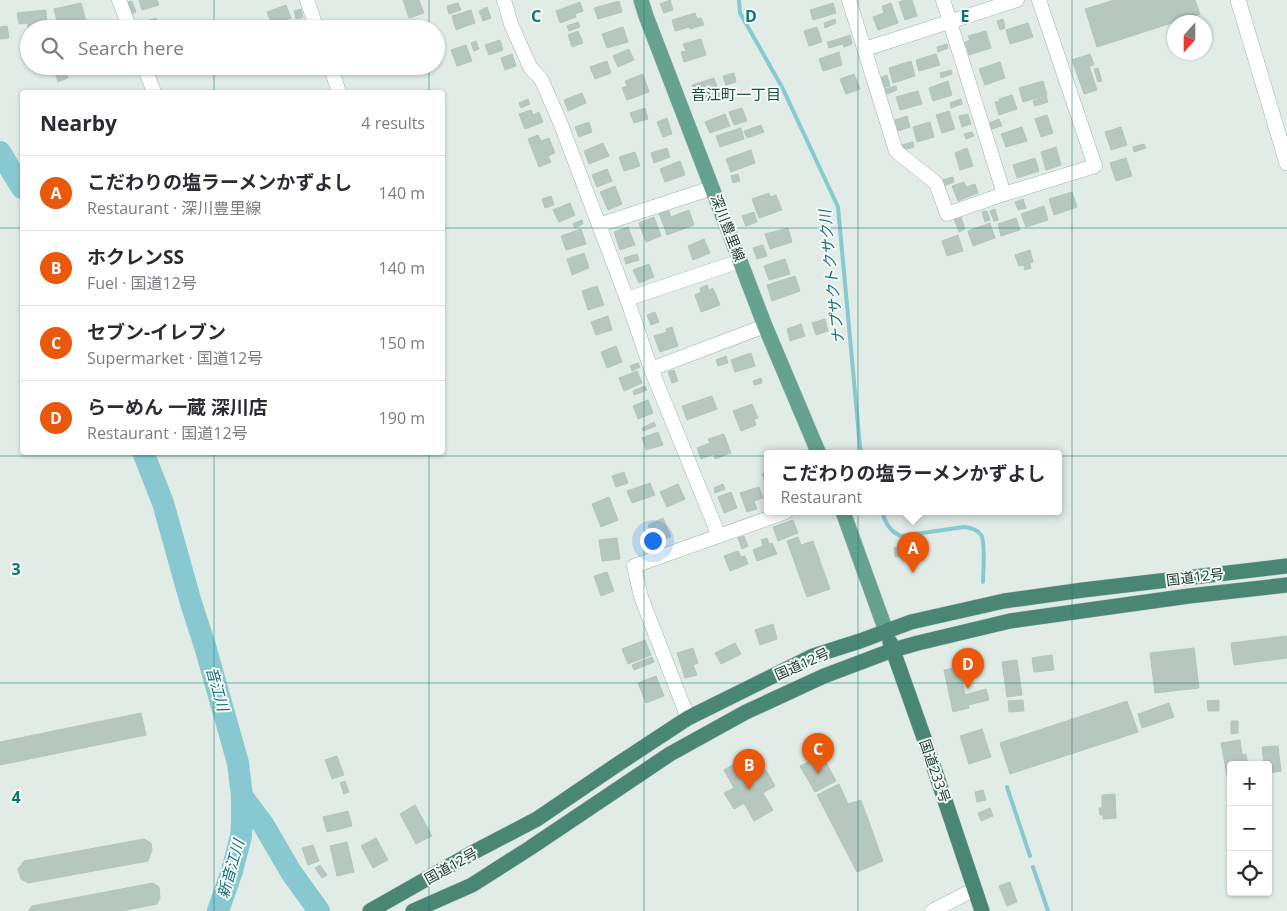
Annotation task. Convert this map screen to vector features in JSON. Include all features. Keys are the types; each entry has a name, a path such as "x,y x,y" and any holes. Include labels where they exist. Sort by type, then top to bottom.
{"highway":[{"name":"国道12号","path":"370,911 537,820 688,718 813,656 911,622 1004,601 1287,566"},
{"name":"国道12号","path":"413,911 472,885 670,754 746,712 824,676 893,650 1010,621 1189,596 1287,585"},
{"name":"国道233号","path":"886,631 982,911"}],"main road":[{"name":"深川豊里線","path":"641,0 765,326 817,450"},
{"path":"844,515 886,631"}],"street":[{"path":"119,0 127,20"},
{"path":"307,0 314,20"},
{"path":"504,0 511,24 530,67 541,79 560,122 651,368 720,536"},
{"path":"849,0 896,151 936,183 947,214 1095,166 1039,0"},
{"path":"943,0 1004,194"},
{"path":"865,49 1017,0"},
{"path":"1238,0 1287,163"},
{"path":"147,75 153,90"},
{"path":"333,75 338,90"},
{"path":"598,225 712,188"},
{"path":"627,299 740,260"},
{"path":"651,368 765,326"},
{"path":"688,718 640,597 634,566 778,515"},
{"path":"932,911 975,889"}],"building":[{"path":"139,0 157,0 159,5 142,10"},
{"path":"403,0 419,0 424,13 409,18"},
{"path":"670,0 673,10 664,13 660,4"},
{"path":"912,0 917,16 905,20 899,2"},
{"path":"1114,0 1195,0 1200,14 1167,15 1167,25 1097,47 1085,9"},
{"path":"132,1 136,12 132,14 128,2"},
{"path":"619,1 622,12 598,19 594,8"},
{"path":"580,2 583,11 575,14 576,17 560,23 556,11"},
{"path":"81,3 86,20 57,20 54,9"},
{"path":"458,3 461,10 449,14 447,6"},
{"path":"833,3 836,13 813,20 810,10"},
{"path":"891,3 898,23 878,30 873,17 884,13 882,6"},
{"path":"286,5 291,18 270,20 267,12"},
{"path":"487,7 491,18 483,21 479,11"},
{"path":"301,9 303,17 296,19 294,11"},
{"path":"46,10 47,20 20,20 19,24 17,13"},
{"path":"471,10 475,23 456,30 452,16"},
{"path":"695,13 697,19 701,18 704,25 675,31 672,20"},
{"path":"835,19 836,23 825,28 824,23"},
{"path":"1003,19 1005,28 1000,30 997,21"},
{"path":"578,22 580,27 569,31 567,26"},
{"path":"1028,23 1033,37 1010,44 1006,30"},
{"path":"7,26 9,38 0,39 0,27"},
{"path":"623,27 628,42 607,48 602,34"},
{"path":"817,27 822,42 809,46 804,31"},
{"path":"578,31 583,43 572,47 568,35"},
{"path":"986,31 991,48 969,55 965,42 970,40 968,36"},
{"path":"850,35 852,44 844,47 841,38"},
{"path":"841,38 843,44 836,46 835,40"},
{"path":"701,39 706,55 684,62 681,52 686,51 683,44"},
{"path":"500,40 503,50 489,55 485,45"},
{"path":"835,40 836,46 829,48 827,42"},
{"path":"476,41 479,49 474,51 471,43"},
{"path":"947,44 948,48 938,52 937,47"},
{"path":"466,45 472,61 457,66 451,50"},
{"path":"629,49 634,60 618,67 613,56"},
{"path":"839,52 842,65 823,71 819,59"},
{"path":"512,54 516,66 505,70 501,58"},
{"path":"936,54 940,65 919,71 916,60"},
{"path":"1090,54 1094,65 1089,66 1097,90 1084,94 1072,60"},
{"path":"607,61 611,73 595,79 590,67"},
{"path":"911,61 915,76 893,83 889,68"},
{"path":"1000,62 1005,78 985,85 979,69"},
{"path":"1098,68 1102,81 1098,82 1094,69"},
{"path":"951,70 952,74 941,78 940,73"},
{"path":"734,73 736,82 726,85 723,76"},
{"path":"643,74 649,92 627,100 622,88 627,86 625,81"},
{"path":"854,74 860,89 846,94 840,79"},
{"path":"56,75 67,75 68,78 58,82"},
{"path":"887,75 890,86 882,88 879,78"},
{"path":"714,78 720,96 701,102 698,94 695,94 692,85"},
{"path":"948,81 952,95 933,101 929,88"},
{"path":"1043,81 1047,95 1023,102 1019,88"},
{"path":"896,86 897,90 887,94 885,89"},
{"path":"918,91 922,104 900,110 896,97"},
{"path":"582,93 586,103 568,111 564,100"},
{"path":"1012,95 1017,109 999,115 995,102"},
{"path":"1046,96 1048,102 1035,106 1033,101"},
{"path":"528,99 530,104 521,108 519,103"},
{"path":"961,99 962,104 951,108 950,103"},
{"path":"645,108 648,119 634,123 630,113"},
{"path":"742,108 747,121 734,125 729,112"},
{"path":"531,110 533,115 539,112 543,122 525,129 519,114"},
{"path":"949,111 955,129 942,133 936,115"},
{"path":"725,114 730,126 710,133 705,122"},
{"path":"968,114 971,124 962,127 959,116"},
{"path":"1047,115 1053,133 1041,137 1035,119"},
{"path":"907,116 910,127 898,131 895,120"},
{"path":"667,118 672,134 663,137 657,122"},
{"path":"999,119 1002,126 991,129 989,123"},
{"path":"589,122 592,132 579,137 575,127"},
{"path":"930,122 934,137 917,142 913,127"},
{"path":"761,125 764,132 747,138 744,131"},
{"path":"1022,127 1027,141 1006,147 1001,134"},
{"path":"1121,127 1127,145 1111,150 1105,132"},
{"path":"741,128 744,139 720,147 716,136"},
{"path":"972,132 974,136 966,139 964,134"},
{"path":"538,135 541,141 549,138 555,153 548,156 551,162 539,167 528,139"},
{"path":"913,142 914,147 903,150 902,145"},
{"path":"603,143 609,156 589,164 584,151"},
{"path":"1144,144 1146,148 1134,152 1133,147"},
{"path":"1056,147 1061,165 1046,170 1041,152"},
{"path":"667,148 670,157 654,163 651,153"},
{"path":"967,148 973,166 960,170 955,153"},
{"path":"751,150 755,163 731,172 726,159"},
{"path":"635,152 640,166 624,171 619,157"},
{"path":"1035,158 1039,171 1017,178 1013,165"},
{"path":"1126,158 1132,176 1116,181 1110,163"},
{"path":"680,161 685,175 665,182 660,169"},
{"path":"607,169 612,181 597,187 592,175"},
{"path":"738,174 740,181 733,183 731,176"},
{"path":"953,177 954,182 944,186 942,180"},
{"path":"964,182 966,187 975,184 978,193 958,201 952,186"},
{"path":"615,186 622,204 608,210 600,192"},
{"path":"1072,192 1077,207 1054,215 1049,199"},
{"path":"769,193 771,197 776,195 782,210 759,218 752,199"},
{"path":"551,196 554,205 545,208 542,199"},
{"path":"1023,199 1026,208 1018,210 1015,202"},
{"path":"570,203 575,215 559,222 553,210"},
{"path":"1044,206 1048,220 1026,227 1021,214"},
{"path":"668,209 671,217 689,210 694,225 667,235 659,213"},
{"path":"995,209 998,220 994,221 990,211"},
{"path":"987,211 990,220 985,222 982,212"},
{"path":"754,212 757,222 746,226 742,216"},
{"path":"654,217 661,236 646,242 639,223"},
{"path":"961,217 965,229 959,232 954,219"},
{"path":"1016,218 1020,230 1001,236 998,224"},
{"path":"582,220 583,224 575,228 573,224"},
{"path":"990,223 995,238 973,246 968,231"},
{"path":"628,227 635,245 620,250 614,232"},
{"path":"788,228 792,242 770,249 765,234"},
{"path":"581,229 586,244 566,250 561,236"},
{"path":"958,235 963,251 947,256 942,241"},
{"path":"704,239 710,253 693,260 688,246"},
{"path":"763,245 767,256 757,259 753,248"},
{"path":"1030,250 1033,262 1030,263 1031,268 1025,270 1024,265 1019,266 1015,255"},
{"path":"584,253 589,268 572,275 567,259"},
{"path":"637,254 639,260 626,264 624,258"},
{"path":"785,259 790,274 769,280 764,266"},
{"path":"649,264 654,277 639,283 633,270"},
{"path":"795,276 800,291 772,301 767,285"},
{"path":"707,285 709,290 713,288 720,305 701,312 695,295 701,292 700,288"},
{"path":"597,286 604,305 588,310 582,291"},
{"path":"655,312 659,322 651,325 647,315"},
{"path":"608,316 612,330 596,335 591,322"},
{"path":"825,319 828,331 816,335 812,323"},
{"path":"801,324 805,336 790,341 787,329"},
{"path":"672,327 678,346 660,352 654,336 667,332 666,329"},
{"path":"616,346 622,362 607,368 601,352"},
{"path":"751,353 755,366 735,372 731,360"},
{"path":"726,356 728,363 718,366 716,360"},
{"path":"638,363 640,367 632,371 630,366"},
{"path":"674,370 678,381 672,383 668,372"},
{"path":"637,371 642,383 624,391 619,378"},
{"path":"761,378 762,383 754,385 753,381"},
{"path":"645,386 647,390 634,395 633,391"},
{"path":"712,396 717,409 687,420 682,406"},
{"path":"648,400 653,413 638,419 633,406"},
{"path":"752,404 758,418 754,419 756,425 741,431 733,411"},
{"path":"654,422 656,426 643,431 642,428"},
{"path":"658,432 663,445 646,450 642,438"},
{"path":"724,434 731,453 715,459 714,454 701,459 697,448 710,443 708,439"},
{"path":"624,472 628,483 616,487 612,476"},
{"path":"650,483 655,495 632,503 627,491"},
{"path":"678,484 685,499 667,507 660,492"},
{"path":"723,484 725,489 715,493 714,488"},
{"path":"759,487 763,498 754,501 757,509 747,512 740,493"},
{"path":"731,492 737,508 724,513 718,497"},
{"path":"609,497 618,520 601,527 592,504"},
{"path":"663,518 671,537 655,543 648,525"},
{"path":"793,520 798,533 778,541 773,527"},
{"path":"744,536 748,546 742,549 738,538"},
{"path":"798,537 801,545 813,541 830,589 807,597 787,541"},
{"path":"617,538 620,559 602,561 599,540"},
{"path":"767,538 769,544 772,543 777,554 757,561 753,550 763,546 761,540"},
{"path":"915,545 916,554 911,555 912,559 906,560 905,556 895,557 894,548"},
{"path":"738,551 741,557 745,556 748,564 730,571 724,556"},
{"path":"607,572 614,591 601,596 594,576"},
{"path":"773,624 777,639 760,645 755,630"},
{"path":"1287,636 1287,658 1234,665 1231,643"},
{"path":"645,640 651,655 628,664 622,649"},
{"path":"735,643 741,654 721,664 715,653"},
{"path":"693,648 698,663 693,665 697,675 685,678 677,653"},
{"path":"1194,648 1199,688 1155,693 1150,653"},
{"path":"1052,655 1054,670 1034,672 1032,658"},
{"path":"652,657 654,662 634,670 632,665"},
{"path":"1017,660 1022,695 1007,697 1002,662"},
{"path":"959,667 965,695 986,689 989,700 968,705 969,708 953,712 944,670"},
{"path":"656,676 664,696 646,703 638,683"},
{"path":"1023,700 1024,711 1009,712 1008,701"},
{"path":"1219,700 1219,711 1208,711 1207,701"},
{"path":"1127,701 1138,732 1010,774 1000,743"},
{"path":"1169,703 1174,717 1142,728 1138,714"},
{"path":"141,713 146,735 0,765 0,742"},
{"path":"1231,721 1238,721 1238,733 1231,734"},
{"path":"982,729 991,757 969,764 960,736"},
{"path":"1240,740 1242,755 1246,754 1247,761 1227,761 1227,775 1221,743"},
{"path":"1278,746 1281,771 1272,772 1272,761 1264,761 1262,747"},
{"path":"822,755 836,781 815,792 800,766"},
{"path":"337,756 344,775 332,779 325,760"},
{"path":"742,759 753,778 766,770 775,786 763,793 773,810 754,821 744,803 734,809 724,793 734,788 724,770"},
{"path":"345,781 349,792 344,794 340,783"},
{"path":"839,784 848,804 861,800 883,861 857,872 817,795"},
{"path":"983,790 986,800 977,802 975,792"},
{"path":"1115,794 1116,818 1103,819 1099,808 1102,808 1102,795"},
{"path":"415,805 432,836 416,844 400,814"},
{"path":"990,808 993,816 981,821 978,813"},
{"path":"348,811 352,826 327,832 323,817"},
{"path":"376,838 388,860 373,868 361,846"},
{"path":"144,839 151,843 152,850 148,861 28,883 21,879 18,869 24,861"},
{"path":"347,842 354,872 337,876 330,846"},
{"path":"313,845 319,861 308,865 302,848"},
{"path":"320,865 327,875 322,878 315,868"},
{"path":"1010,882 1017,902 1007,906 999,886"},
{"path":"153,883 159,887 160,898 157,904 121,911 28,911 32,906"}],"waterway":[{"name":"ナプサクトクサク川","path":"739,0 740,13 782,87 838,207 861,450"},
{"name":"音江川","path":"0,152 20,185"},
{"name":"音江川","path":"144,455 163,503 238,763 242,796 241,836 232,871 218,911"},
{"name":"ナプサクトクサク川","path":"883,515 894,532 901,536 964,527 978,531 983,539 983,582"},
{"name":"ナプサクトクサク川","path":"1007,787 1030,856"},
{"name":"音江川","path":"242,796 263,824 291,872 319,911"},
{"name":"ナプサクトクサク川","path":"1033,867 1048,911"}],"place":[{"name":"こだわりの塩ラーメンかずよし","path":"913,573"},
{"name":"らーめん 一蔵 深川店","path":"968,689"},
{"name":"セブン-イレブン","path":"818,774"},
{"name":"ホクレンSS","path":"749,790"}],"district":[{"name":"音江町一丁目","path":"736,95"}],"water label":[{"name":"新音江川","path":"231,869"}]}
